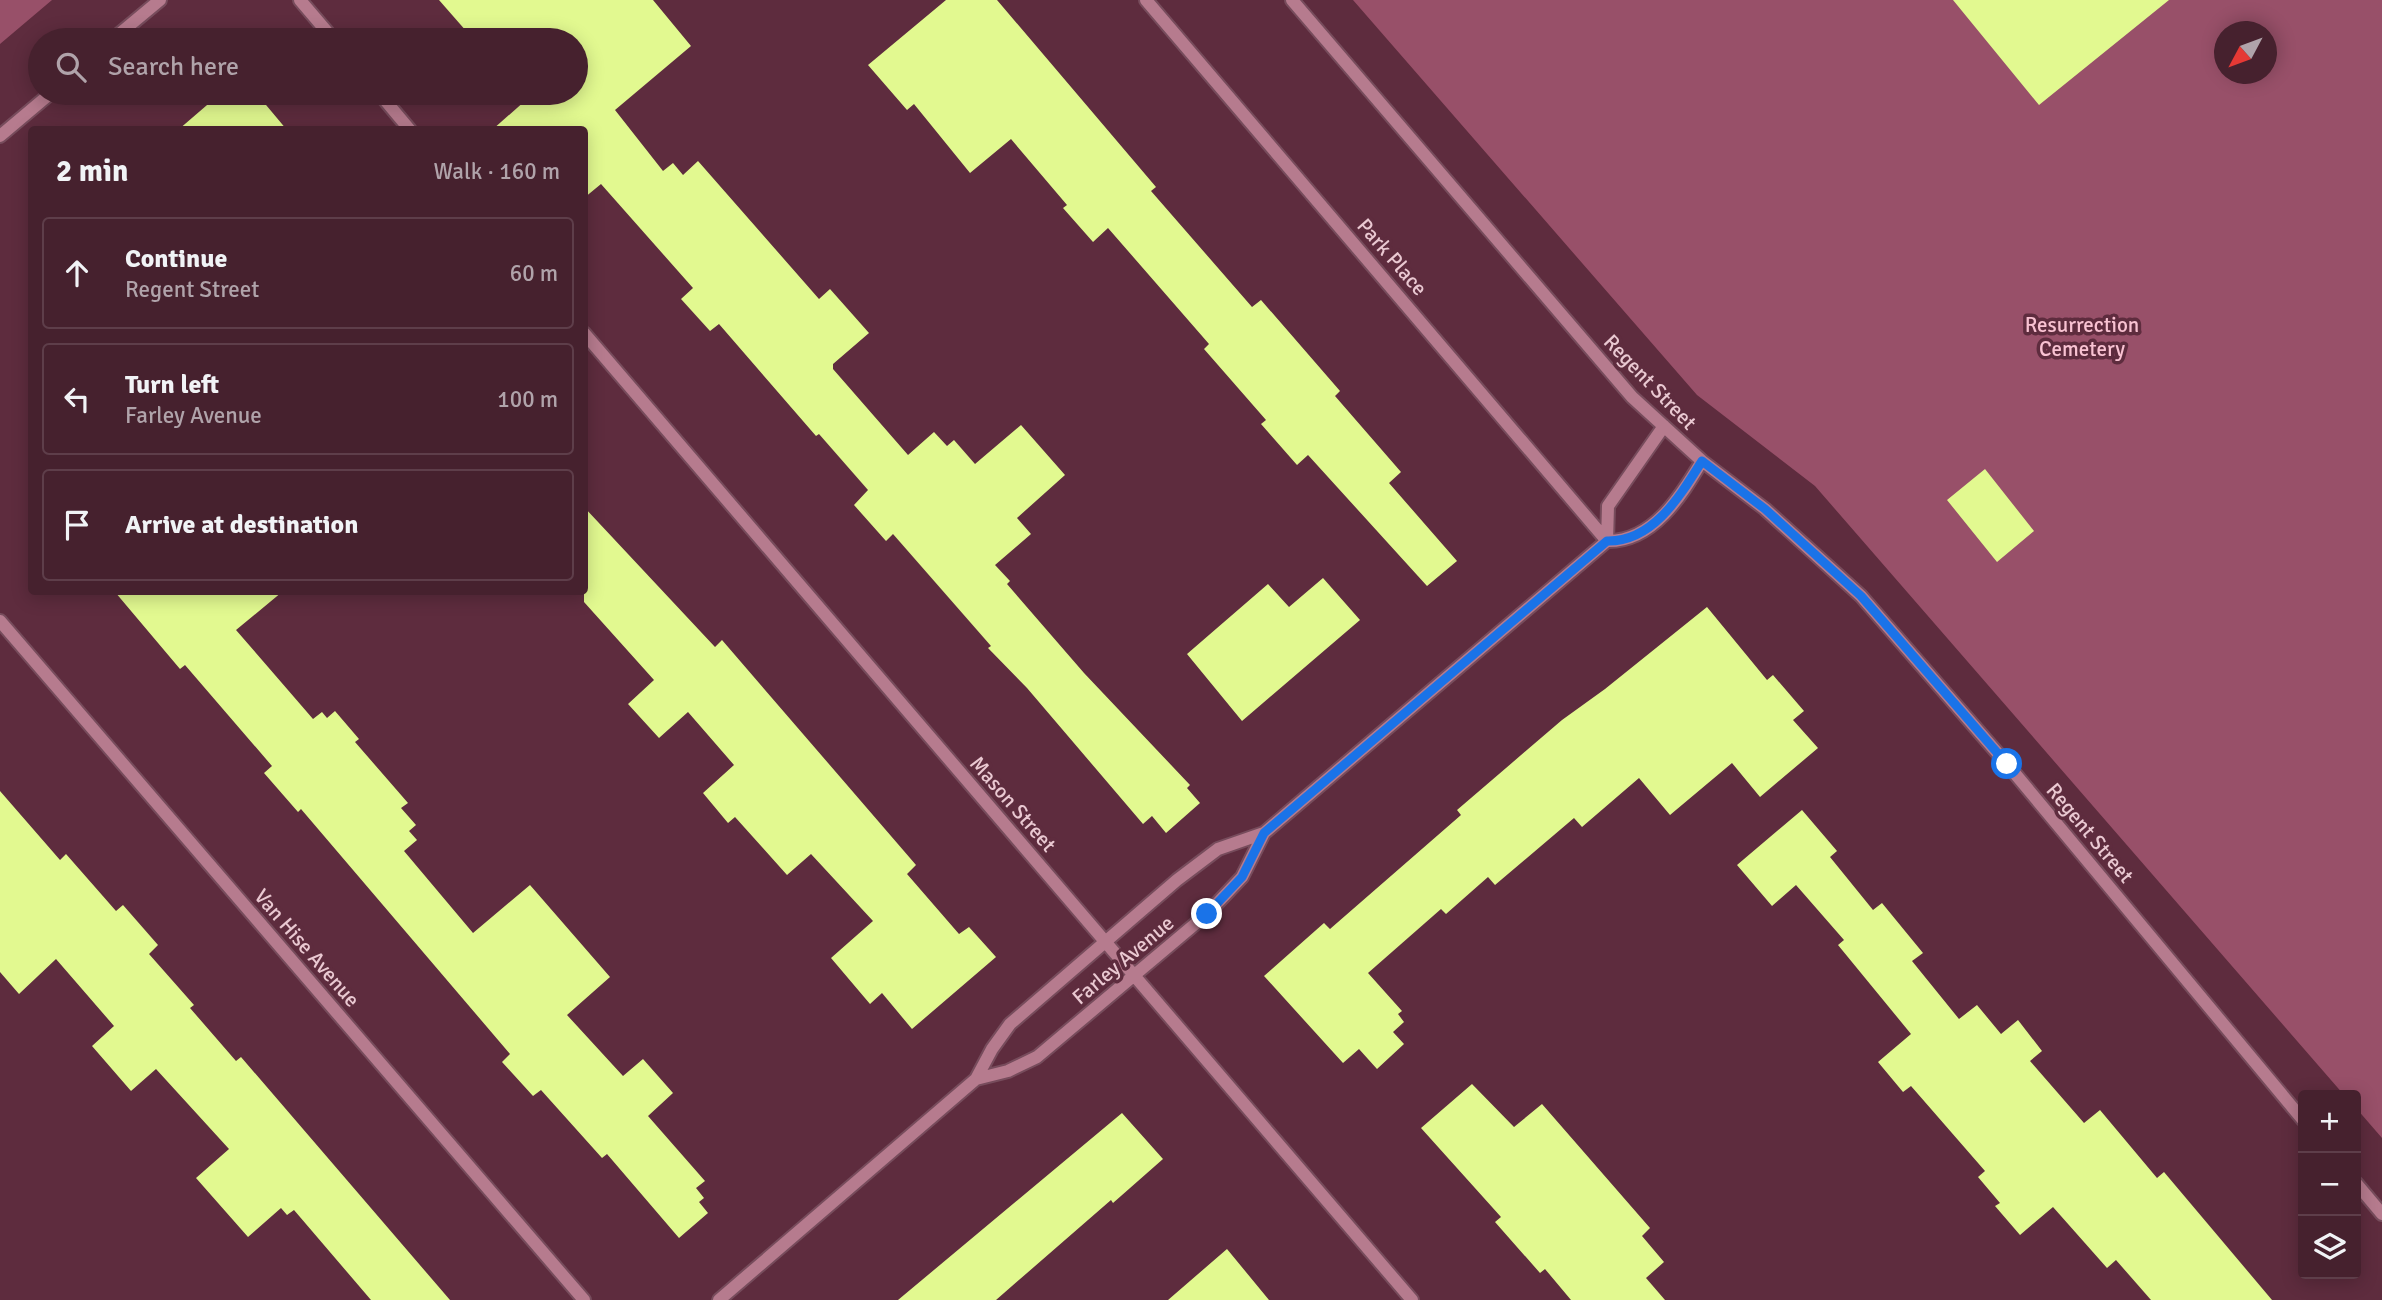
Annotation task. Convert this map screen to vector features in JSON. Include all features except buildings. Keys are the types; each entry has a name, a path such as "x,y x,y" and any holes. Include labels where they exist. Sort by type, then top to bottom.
{"street":[{"path":"126,28 159,0"},
{"path":"300,0 324,28"},
{"name":"Park Place","path":"1146,0 1607,541"},
{"name":"Regent Street","path":"1292,0 1632,397 1702,461 1765,509 1861,596 2016,775 2298,1114"},
{"path":"0,136 37,105"},
{"path":"389,105 407,126"},
{"name":"Mason Street","path":"588,338 1412,1300"},
{"path":"1607,541 1608,506 1664,426"},
{"name":"Farley Avenue","path":"719,1300 976,1079 992,1049 1010,1024 1106,941 1218,849 1264,833 1607,541 1623,541 1645,531 1683,491 1702,461"},
{"name":"Van Hise Avenue","path":"0,621 584,1300"},
{"name":"Farley Avenue","path":"976,1079 1008,1072 1037,1057 1135,976 1207,914 1242,877 1264,833"},
{"path":"2361,1189 2382,1214"}],"green space":[{"path":"0,0 52,0 0,44"},
{"name":"Resurrection Cemetery","path":"1353,0 2382,0 2382,1138 2361,1114 2361,1090 2340,1090 1815,486 1697,395"}],"route":[{"path":"1207,914 1242,877 1264,833 1607,541 1623,541 1645,531 1665,513 1683,491 1702,461 1765,509 1861,596 2007,764"}]}
